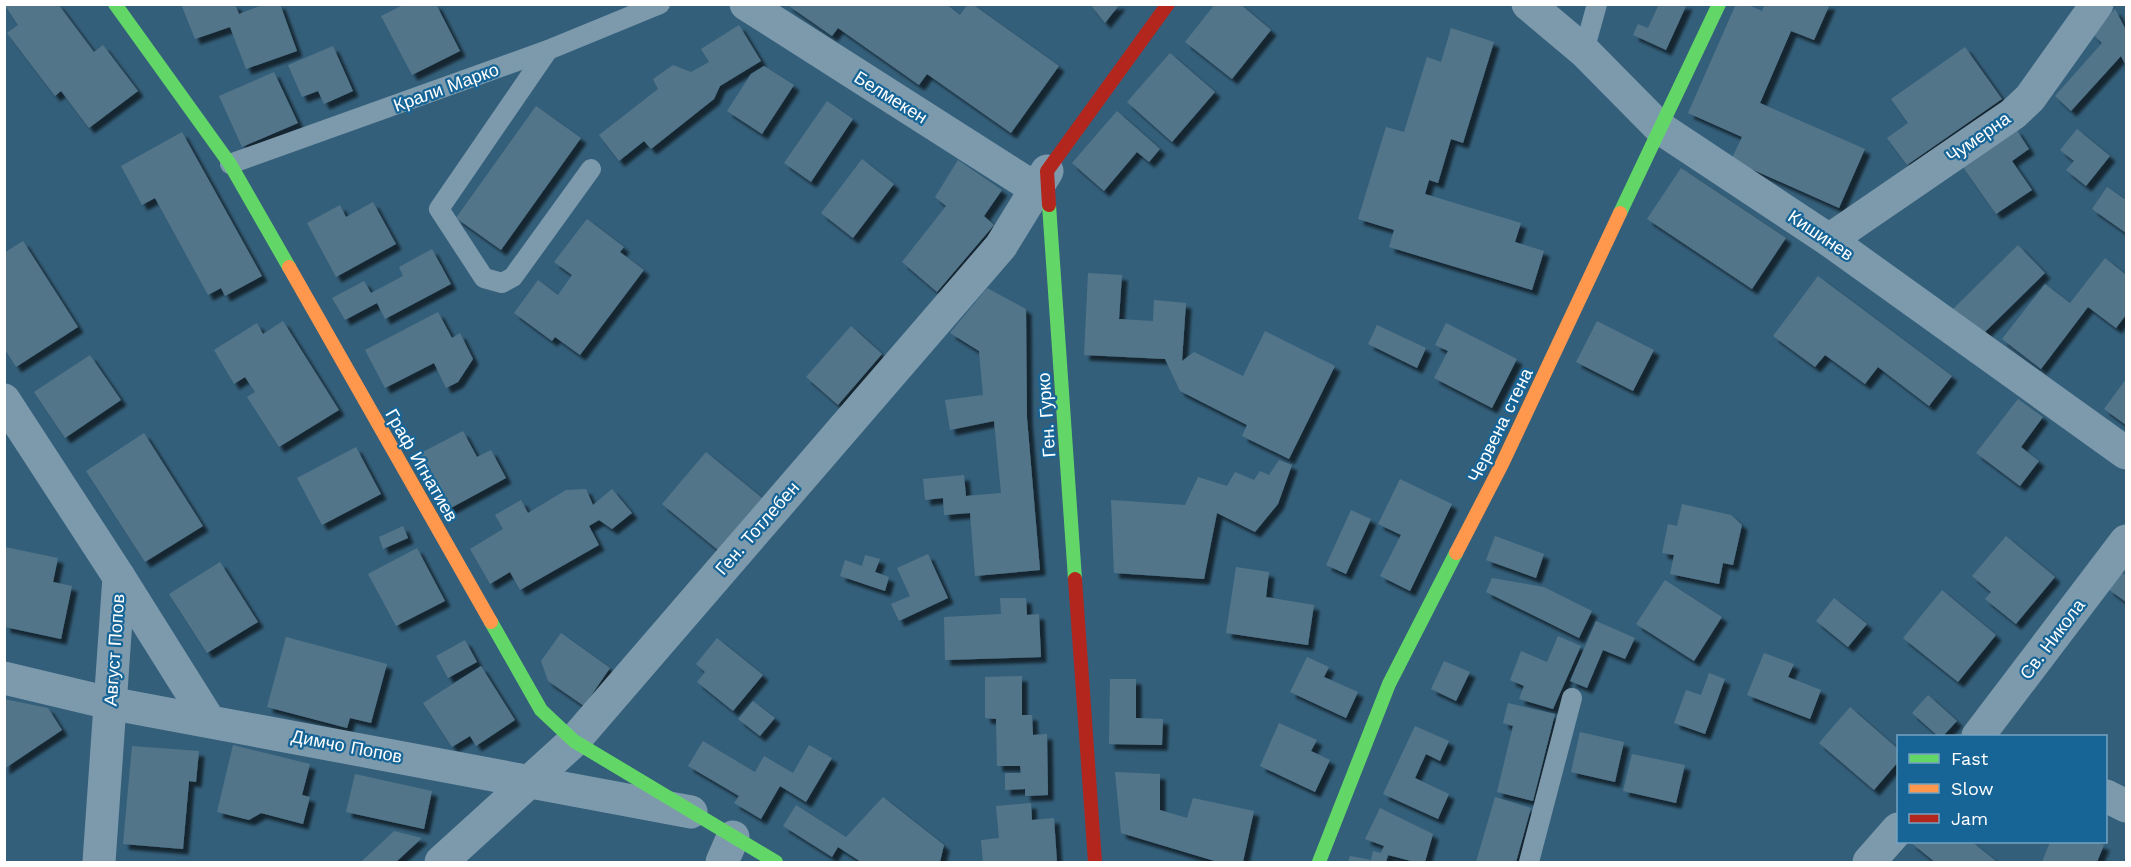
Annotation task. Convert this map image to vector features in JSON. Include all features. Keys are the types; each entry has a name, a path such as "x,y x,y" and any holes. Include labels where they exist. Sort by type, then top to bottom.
{"street":[{"name":"Граф Игнатиев","path":"115,4 230,164 541,710 574,741 691,812 728,850 776,862"},
{"name":"Белмекен","path":"746,4 1042,180"},
{"path":"1042,180 1168,4"},
{"name":"Кишинев","path":"1528,4 1584,51 1660,128 1829,240 2127,453"},
{"name":"Червена стена","path":"1319,862 1389,684 1502,464 1719,4"},
{"name":"Чумерна","path":"1829,240 2013,114 2030,98 2097,4"},
{"name":"Ген. Тотлебен","path":"441,862 574,741 1001,246 1042,180"},
{"name":"Ген. Гурко","path":"1042,180 1095,862"},
{"name":"Август Попов","path":"4,400 119,577 99,862"},
{"name":"Св. Никола","path":"1979,735 2127,541"},
{"path":"119,577 208,719"},
{"name":"Димчо Попов","path":"4,678 110,703 208,719 691,812"},
{"path":"2107,796 2127,806"},
{"path":"1869,862 1897,831"}],"lane":[{"name":"Крали Марко","path":"230,164 548,50 660,4"},
{"path":"1584,51 1597,4"},
{"path":"548,50 439,209 484,278 502,283 513,278 591,169"},
{"path":"1529,862 1572,698"}],"building":[{"path":"4,4 58,4 94,52 103,45 138,91 89,128 61,91 55,96 7,33 18,25"},
{"path":"181,4 235,4 239,14 265,4 280,4 297,51 246,69 230,27 195,39"},
{"path":"405,4 436,4 460,51 412,75 381,16"},
{"path":"786,4 946,4 960,15 968,4 972,4 1059,66 1011,133 927,74 919,85 838,28 832,36"},
{"path":"1090,4 1120,4 1105,23"},
{"path":"1215,4 1240,4 1271,30 1232,79 1185,42"},
{"path":"1659,4 1687,4 1666,50 1633,35 1638,24 1648,28"},
{"path":"1736,4 1746,4 1762,11 1765,4 1830,4 1814,40 1791,31 1760,103 1865,149 1839,208 1731,160 1742,137 1688,113"},
{"path":"2115,9 2126,30 2126,66 2121,56 2071,111 2055,96 2102,43 2093,34"},
{"path":"739,25 761,61 720,86 714,99 651,149 644,141 619,161 599,135 658,89 653,79 673,65 691,72 709,62 701,49"},
{"path":"1451,28 1494,42 1463,143 1451,139 1438,183 1429,180 1425,194 1521,223 1515,242 1544,251 1532,290 1389,247 1394,230 1358,219 1386,127 1404,132 1427,57 1441,62"},
{"path":"333,46 353,91 324,104 318,91 302,97 288,65"},
{"path":"1965,47 2002,99 1907,165 1887,138 1908,123 1891,99"},
{"path":"1170,53 1215,92 1172,142 1127,102"},
{"path":"764,66 794,85 762,134 727,111 751,74"},
{"path":"274,72 298,123 242,147 219,96"},
{"path":"827,101 853,119 811,182 784,163"},
{"path":"536,106 581,138 501,250 456,218"},
{"path":"1117,111 1160,149 1149,162 1137,152 1104,191 1072,163"},
{"path":"2016,129 2029,149 2012,161 2032,190 1996,214 1963,167"},
{"path":"2077,129 2110,156 2086,186 2066,170 2074,161 2060,150"},
{"path":"182,132 262,276 225,296 221,288 208,295 155,198 142,205 121,166"},
{"path":"862,159 894,184 853,238 821,213"},
{"path":"958,160 1002,190 984,216 994,225 937,292 902,262 946,206 935,197"},
{"path":"1681,168 1786,238 1752,289 1647,219"},
{"path":"2107,187 2126,200 2126,233 2092,209"},
{"path":"373,202 396,244 336,277 307,223 340,205 346,217"},
{"path":"587,219 624,247 620,252 644,270 580,355 555,337 552,341 514,313 538,280 558,295 572,275 554,262"},
{"path":"23,241 78,327 16,367 4,348 4,253"},
{"path":"2018,245 2045,273 1985,332 1953,309"},
{"path":"432,249 451,284 385,319 377,303 345,320 332,298 364,281 371,293 403,276 399,267"},
{"path":"2105,258 2126,275 2126,315 2116,328 2088,307 2041,369 2002,339 2045,284 2070,303"},
{"path":"1088,273 1122,275 1119,319 1153,321 1154,300 1186,303 1182,361 1194,352 1243,376 1265,331 1335,366 1289,459 1242,436 1247,425 1180,391 1165,359 1084,355"},
{"path":"1818,276 1952,376 1929,406 1878,367 1865,384 1825,355 1815,367 1773,336"},
{"path":"987,288 1026,309 1027,418 1040,570 975,576 970,513 944,515 943,498 925,500 923,479 964,475 966,496 1001,493 994,421 950,430 945,400 983,395 979,351 950,333"},
{"path":"438,312 452,338 460,333 473,359 458,382 446,388 434,363 385,388 365,350"},
{"path":"283,321 339,410 279,447 247,397 255,392 245,377 234,384 214,350 257,323 263,334"},
{"path":"1597,321 1654,350 1633,391 1576,362"},
{"path":"1446,323 1517,359 1492,408 1434,378 1448,351 1435,345"},
{"path":"1377,325 1426,348 1417,368 1368,344"},
{"path":"851,326 882,354 838,405 806,377"},
{"path":"90,355 121,400 65,438 34,392"},
{"path":"2126,379 2126,425 2104,409"},
{"path":"2018,399 2043,417 2021,447 2039,461 2020,486 1976,453"},
{"path":"463,431 477,457 491,450 506,478 449,509 419,454"},
{"path":"144,433 203,526 145,562 86,471"},
{"path":"356,447 381,494 322,525 297,478"},
{"path":"706,452 762,498 718,550 662,504"},
{"path":"1279,460 1292,465 1278,504 1255,532 1217,513 1204,579 1114,573 1111,500 1185,505 1198,477 1227,486 1235,472 1254,480 1260,471 1269,475"},
{"path":"1400,479 1452,504 1410,591 1380,576 1401,535 1378,524"},
{"path":"586,489 593,505 612,489 632,513 612,529 599,520 589,526 599,545 520,590 510,572 490,584 470,549 503,529 495,515 521,500 528,513 566,490"},
{"path":"1682,504 1731,515 1742,525 1733,565 1723,563 1719,584 1670,574 1674,555 1662,553 1668,524 1677,526"},
{"path":"1351,510 1371,519 1346,574 1326,565"},
{"path":"403,526 408,538 383,549 379,537"},
{"path":"1495,536 1544,554 1536,578 1486,560"},
{"path":"2006,536 2055,577 2016,624 1985,599 1991,592 1972,576"},
{"path":"5,547 58,558 53,582 72,586 61,639 5,627"},
{"path":"417,548 445,601 396,626 368,574"},
{"path":"928,554 948,598 899,621 891,604 910,596 897,568"},
{"path":"865,555 880,559 875,572 889,577 885,591 840,576 845,560 862,566"},
{"path":"220,562 258,622 207,653 169,594"},
{"path":"1236,567 1269,572 1266,597 1314,605 1308,645 1226,633"},
{"path":"2120,571 2126,576 2126,602 2108,589"},
{"path":"1492,578 1544,587 1592,611 1579,638 1486,592"},
{"path":"1665,580 1722,617 1694,661 1636,624"},
{"path":"1942,590 1996,635 1958,682 1903,638"},
{"path":"1000,598 1026,598 1027,615 1039,614 1041,657 945,660 944,617 1001,614"},
{"path":"1834,598 1867,624 1848,647 1816,621"},
{"path":"1596,621 1635,638 1625,659 1603,650 1587,688 1570,681"},
{"path":"561,633 610,668 584,706 548,681 541,661"},
{"path":"1558,636 1581,646 1553,709 1519,699 1524,686 1510,680 1521,651 1547,662"},
{"path":"286,637 387,664 371,723 350,718 347,728 267,707"},
{"path":"717,638 763,675 733,711 697,682 705,672 696,664"},
{"path":"465,640 477,662 448,678 436,656"},
{"path":"1764,653 1794,664 1788,677 1821,690 1810,719 1747,695"},
{"path":"1307,657 1329,667 1324,677 1358,692 1346,718 1290,692"},
{"path":"1444,661 1470,672 1456,701 1431,689"},
{"path":"481,666 515,720 476,746 470,736 452,747 423,703"},
{"path":"1709,673 1725,679 1705,734 1674,723 1686,690 1701,695"},
{"path":"1022,676 1022,715 1032,715 1033,735 1047,734 1048,795 1025,796 1025,789 1005,790 1005,773 1021,773 1020,766 997,766 996,719 985,718 985,677"},
{"path":"1110,679 1136,679 1136,718 1163,719 1162,745 1109,744"},
{"path":"1928,695 1957,721 1944,735 1937,735 1912,713"},
{"path":"4,699 48,708 62,730 4,769"},
{"path":"753,701 775,718 760,736 738,719"},
{"path":"1508,703 1555,714 1533,801 1497,792 1513,726 1503,723"},
{"path":"1850,707 1897,748 1897,763 1874,790 1819,743"},
{"path":"1279,723 1317,740 1311,751 1330,760 1315,792 1260,766"},
{"path":"1415,726 1449,741 1440,761 1426,754 1415,778 1449,794 1438,819 1383,794"},
{"path":"1580,732 1624,742 1615,782 1571,772"},
{"path":"703,741 755,772 764,756 793,773 809,745 832,758 806,802 780,786 761,819 734,803 739,796 688,766"},
{"path":"233,745 310,764 302,795 310,797 303,824 261,813 249,820 217,812"},
{"path":"132,746 199,751 196,782 189,781 183,849 123,844"},
{"path":"1632,754 1685,765 1676,803 1623,791"},
{"path":"1115,772 1160,774 1160,810 1187,818 1193,798 1254,811 1243,862 1218,862 1121,833"},
{"path":"355,774 432,791 424,829 346,812"},
{"path":"883,797 944,845 940,862 861,862 838,847 832,857 783,826 796,805 846,837"},
{"path":"1495,797 1531,808 1516,862 1476,862"},
{"path":"1031,803 1032,820 1054,818 1057,862 983,862 981,840 999,838 996,806"},
{"path":"1380,808 1433,834 1425,862 1415,862 1388,855 1386,862 1348,862 1350,856 1371,860 1373,851 1381,853 1384,846 1365,839"},
{"path":"394,831 422,838 396,862 361,862"},
{"path":"1911,843 1973,843 1997,862 1935,862"},
{"path":"2050,843 2099,843 2104,845 2097,862 2042,862"}],"traffic: fast":[{"path":"115,4 230,164 289,267"},
{"path":"1620,213 1719,4"},
{"path":"1049,205 1075,579"},
{"path":"1319,862 1389,684 1456,553"},
{"path":"491,622 541,710 574,741 776,862"}],"traffic: slow":[{"path":"1456,553 1502,464 1620,213"},
{"path":"289,267 491,622"}],"traffic: jam":[{"path":"1049,205 1047,171 1168,4"},
{"path":"1075,579 1095,862"}]}
